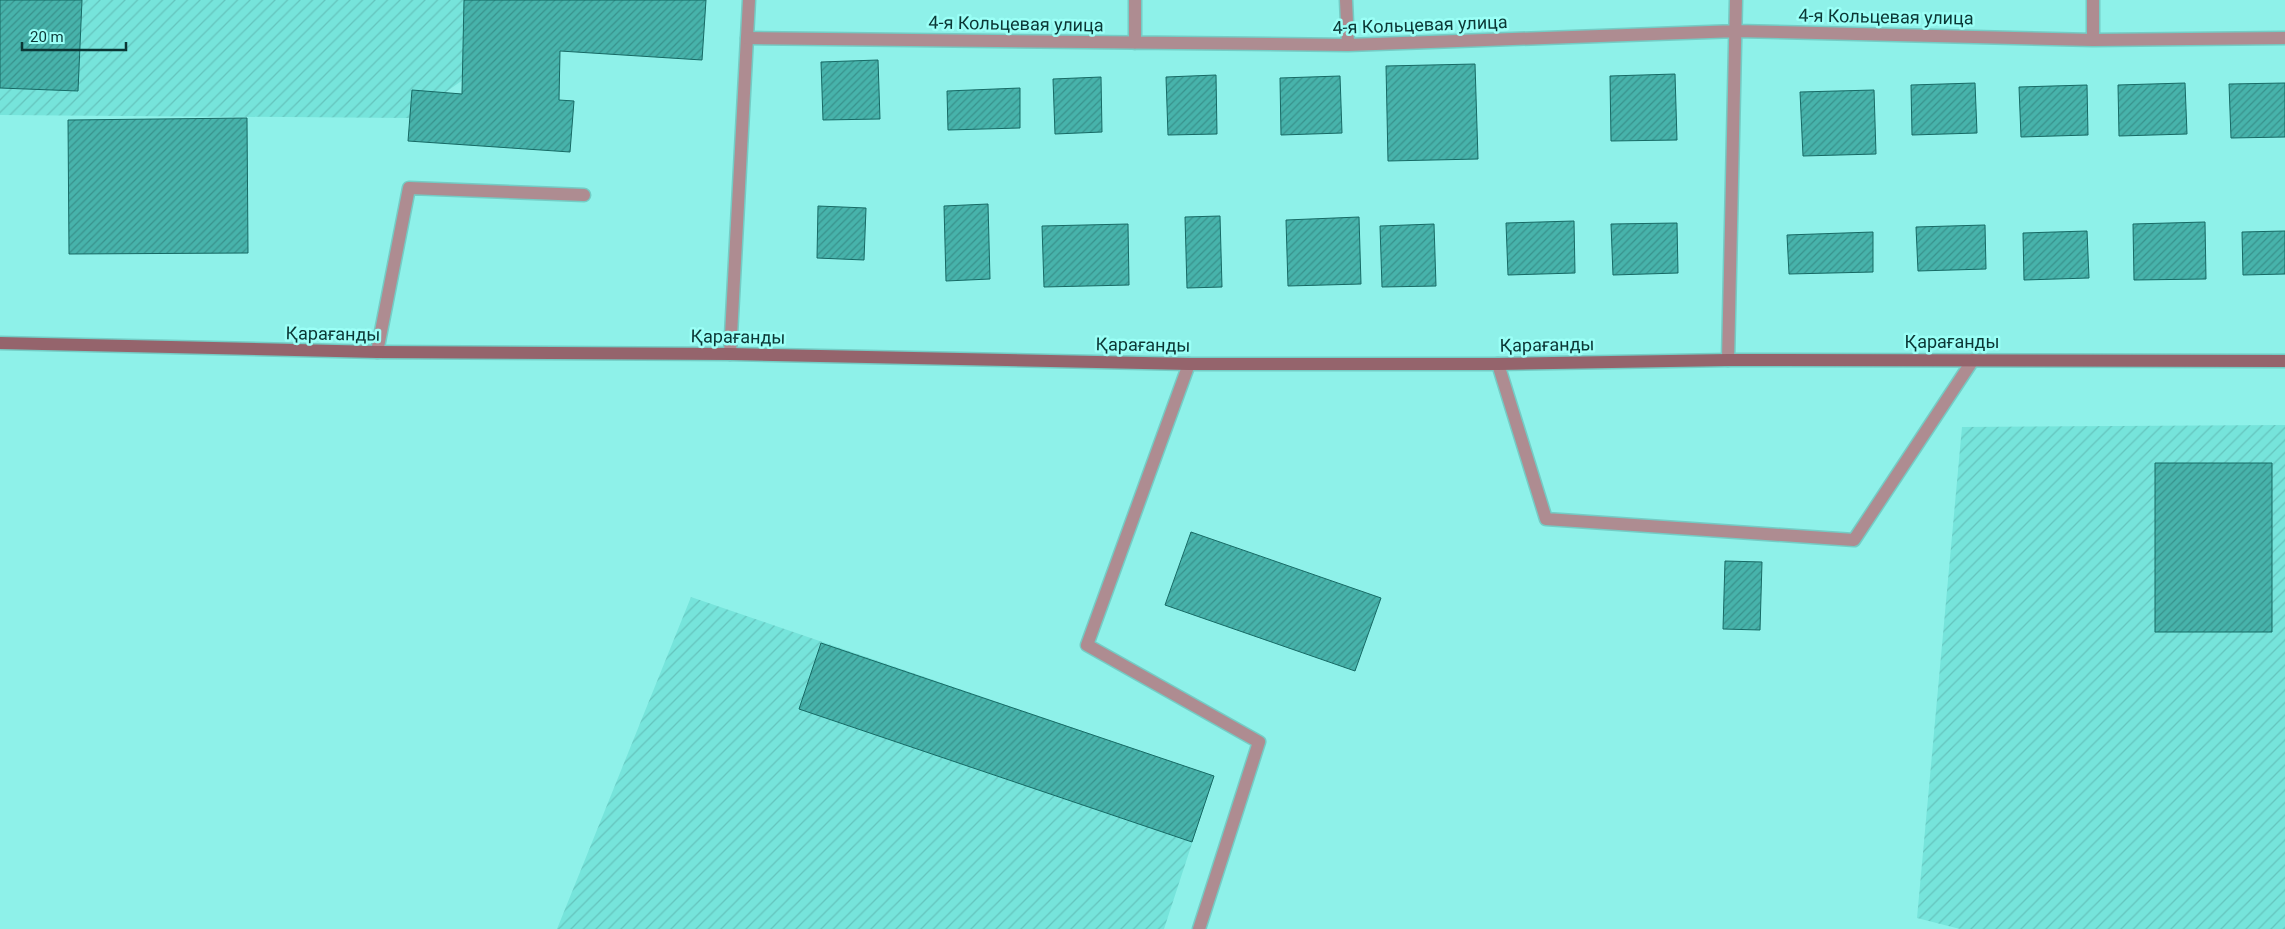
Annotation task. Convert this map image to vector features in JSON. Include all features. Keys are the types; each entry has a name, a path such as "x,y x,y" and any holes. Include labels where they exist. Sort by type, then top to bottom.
{"main road":[{"name":"Қарағанды","path":"0,343 377,352 730,354 1189,364 1498,364 1728,360 2285,361"}],"street":[{"path":"730,354 749,0"},
{"path":"1135,0 1136,43"},
{"path":"1346,0 1348,45"},
{"path":"1728,360 1736,0"},
{"path":"2093,0 2093,40"},
{"name":"4-я Кольцевая улица","path":"748,38 1348,45 1736,31 2093,40 2285,38"},
{"path":"377,352 409,188 584,195"},
{"path":"1498,364 1546,519 1854,540 1973,360"},
{"path":"1189,364 1087,645 1258,742 1199,929"}],"shaded area":[{"path":"0,0 576,0 409,118 0,115"},
{"path":"2285,425 2285,929 1960,929 1917,918 1962,427"},
{"path":"691,597 1214,776 1164,929 557,929"}],"building":[{"path":"0,0 82,0 78,91 0,88"},
{"path":"464,0 706,0 702,60 560,51 559,100 574,101 570,152 408,141 412,90 462,94"},
{"path":"878,60 880,119 823,120 821,62"},
{"path":"1475,64 1478,159 1388,161 1386,66"},
{"path":"1675,74 1677,140 1611,141 1610,76"},
{"path":"1216,75 1217,134 1168,135 1166,77"},
{"path":"1340,76 1342,133 1281,135 1280,78"},
{"path":"1101,77 1102,132 1055,134 1053,79"},
{"path":"1975,83 1977,133 1912,135 1911,85"},
{"path":"2185,83 2187,134 2119,136 2118,85"},
{"path":"2285,83 2285,137 2231,138 2229,84"},
{"path":"2087,85 2088,135 2021,137 2019,87"},
{"path":"1020,88 1020,128 948,130 947,91"},
{"path":"1874,90 1876,154 1803,156 1800,92"},
{"path":"247,118 248,253 69,254 68,120"},
{"path":"988,204 990,279 946,281 944,206"},
{"path":"818,206 866,208 864,260 817,258"},
{"path":"1220,216 1222,287 1187,288 1185,217"},
{"path":"1359,217 1361,284 1288,286 1286,220"},
{"path":"1574,221 1575,273 1508,275 1506,223"},
{"path":"2205,222 2206,279 2134,280 2133,224"},
{"path":"1677,223 1678,273 1613,275 1611,224"},
{"path":"1128,224 1129,285 1044,287 1042,226"},
{"path":"1434,224 1436,286 1382,287 1380,226"},
{"path":"1985,225 1986,269 1918,271 1916,227"},
{"path":"2087,231 2089,278 2024,280 2023,233"},
{"path":"2285,231 2285,274 2243,275 2242,232"},
{"path":"1873,232 1873,272 1789,274 1787,235"},
{"path":"2155,463 2272,463 2272,632 2155,632"},
{"path":"1191,532 1381,598 1355,671 1165,605"},
{"path":"1725,561 1762,562 1760,630 1723,629"},
{"path":"821,643 1214,776 1192,842 799,709"}]}
